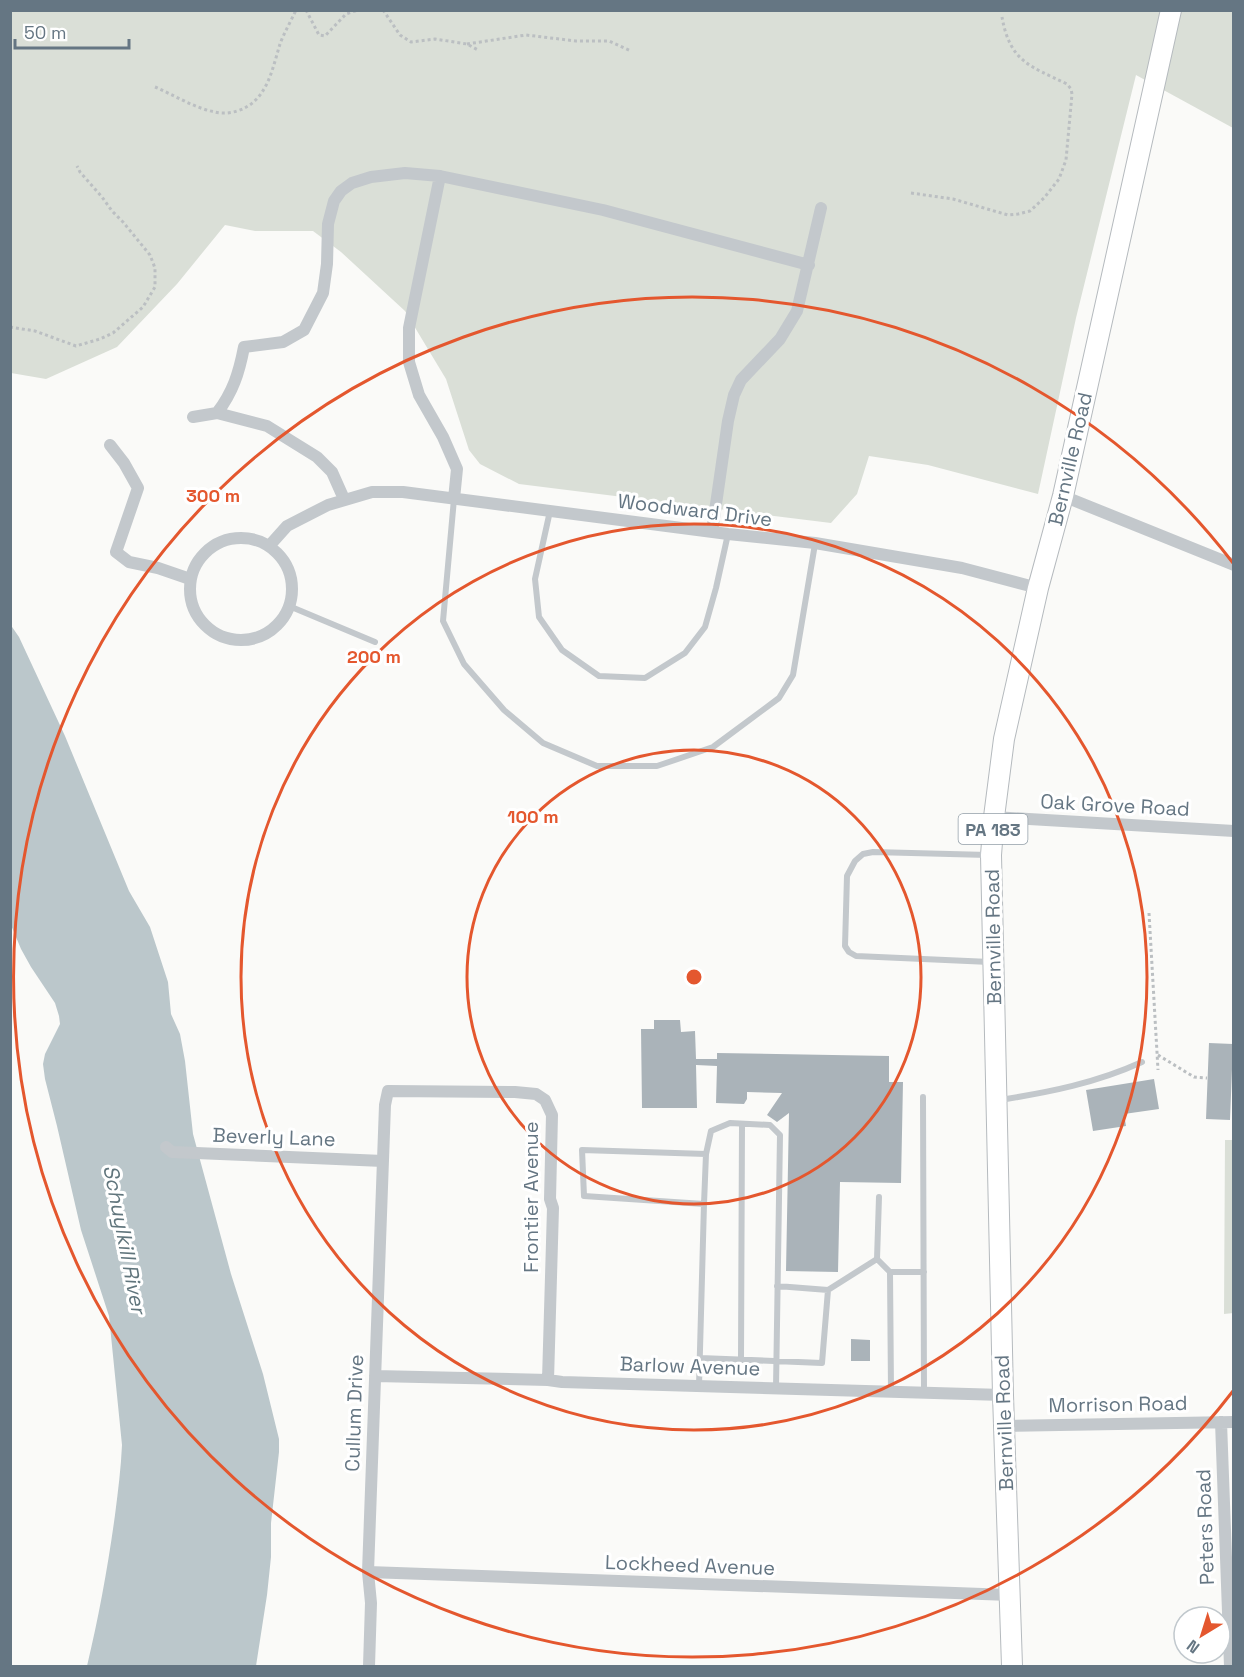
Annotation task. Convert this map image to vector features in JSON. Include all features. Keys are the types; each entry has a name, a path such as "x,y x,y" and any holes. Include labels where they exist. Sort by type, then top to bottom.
{"main road":[{"name":"Bernville Road","path":"1012,1666 1003,1395 991,855 994,817 1004,739 1038,588 1063,496 1171,10"}],"street":[{"path":"217,413 227,400 239,373 244,347 284,342 304,330 323,293 327,264 328,224 334,201 341,191 352,183 371,177 405,173 440,176 603,210 809,265"},
{"path":"440,176 409,328 409,362 418,395 443,437 457,469 454,499"},
{"path":"712,532 728,421 734,395 741,380 780,339 797,311 821,208"},
{"path":"193,417 217,413 267,426 317,458 332,472 344,499"},
{"path":"110,446 124,463 138,488 116,552 129,562 158,568 190,579"},
{"name":"Woodward Drive","path":"270,546 287,526 327,505 372,492 403,492 815,543 962,568 1038,588"},
{"path":"1063,496 1233,565"},
{"path":"231,538 251,538 270,546 284,560 292,578 292,598 285,617 271,632 252,640 232,640 213,632 199,618 190,600 190,579 198,561 212,546 231,538"},
{"name":"Oak Grove Road","path":"994,817 1233,831"},
{"name":"Frontier Avenue","path":"382,1161 388,1091 515,1092 536,1094 545,1100 552,1115 550,1199 553,1208 548,1380"},
{"name":"Beverly Lane","path":"166,1147 172,1152 382,1161"},
{"name":"Cullum Drive","path":"369,1666 371,1603 368,1572 382,1161"},
{"name":"Barlow Avenue","path":"375,1376 1003,1395"},
{"name":"Morrison Road","path":"1004,1426 1227,1422"},
{"name":"Peters Road","path":"1227,1422 1230,1666"},
{"name":"Lockheed Avenue","path":"368,1572 1010,1595"}],"lane":[{"path":"454,499 443,621 464,664 504,710 543,743 597,766 657,766 713,747 780,698 793,675 815,543"},
{"path":"550,512 535,579 539,617 562,650 599,676 645,678 685,653 705,627 728,534"},
{"path":"290,606 375,642"},
{"path":"991,855 873,852 863,854 855,861 847,876 845,946 856,956 994,962"},
{"path":"997,1100 1080,1085 1142,1062"},
{"path":"923,1097 924,1392"},
{"path":"699,1386 706,1154 711,1131 730,1123 770,1125 780,1135 776,1388"},
{"path":"741,1360 742,1124"},
{"path":"704,1204 584,1196 582,1150 706,1154"},
{"path":"879,1197 877,1259 890,1272 891,1391"},
{"path":"777,1286 828,1290 877,1259"},
{"path":"890,1272 924,1272"},
{"path":"700,1358 822,1363 828,1290"}],"path":[{"path":"155,87 216,113 243,109 261,95 272,74 281,42 296,10"},
{"path":"306,10 315,30 319,35 326,36 346,14 358,10"},
{"path":"383,10 400,34 411,42 435,39 467,44 526,35 576,41 609,41 632,51"},
{"path":"911,193 953,199 1008,215 1030,211 1059,179 1066,160 1071,89 1067,84 1020,58 1012,49 1005,34 1002,17"},
{"path":"467,44 478,50"},
{"path":"10,327 35,331 76,346 113,333 143,307 156,287 155,268 150,255 77,166"},
{"path":"1149,913 1158,1070"},
{"path":"1158,1054 1194,1077 1207,1078"}],"shaded area":[{"path":"10,11 1233,11 1233,128 1136,75 1076,318 1038,494 928,465 869,456 857,494 831,523 519,484 480,464 469,450 446,379 405,311 341,252 313,231 255,231 225,225 177,284 117,347 46,379 11,373"},
{"path":"1225,1140 1234,1140 1234,1313 1224,1314"}],"water":[{"name":"Schuylkill River","path":"10,624 19,637 65,736 129,891 150,927 168,982 171,1014 180,1034 193,1134 231,1274 263,1374 279,1439 271,1523 271,1557 256,1666 87,1666 109,1553 122,1445 109,1316 81,1230 45,1079 43,1064 45,1054 60,1024 59,1016 55,1003 31,967 11,925"}],"building":[{"path":"654,1020 680,1020 681,1032 695,1031 696,1059 717,1059 717,1053 889,1056 889,1082 903,1082 901,1183 840,1182 838,1272 786,1271 789,1113 777,1122 767,1115 782,1093 747,1092 744,1104 716,1103 717,1066 696,1065 697,1108 642,1108 641,1029 654,1029"},
{"path":"1209,1043 1233,1044 1230,1120 1206,1119"},
{"path":"1154,1079 1159,1109 1124,1114 1126,1126 1093,1131 1086,1090"},
{"path":"851,1339 870,1340 870,1361 851,1361"}]}
